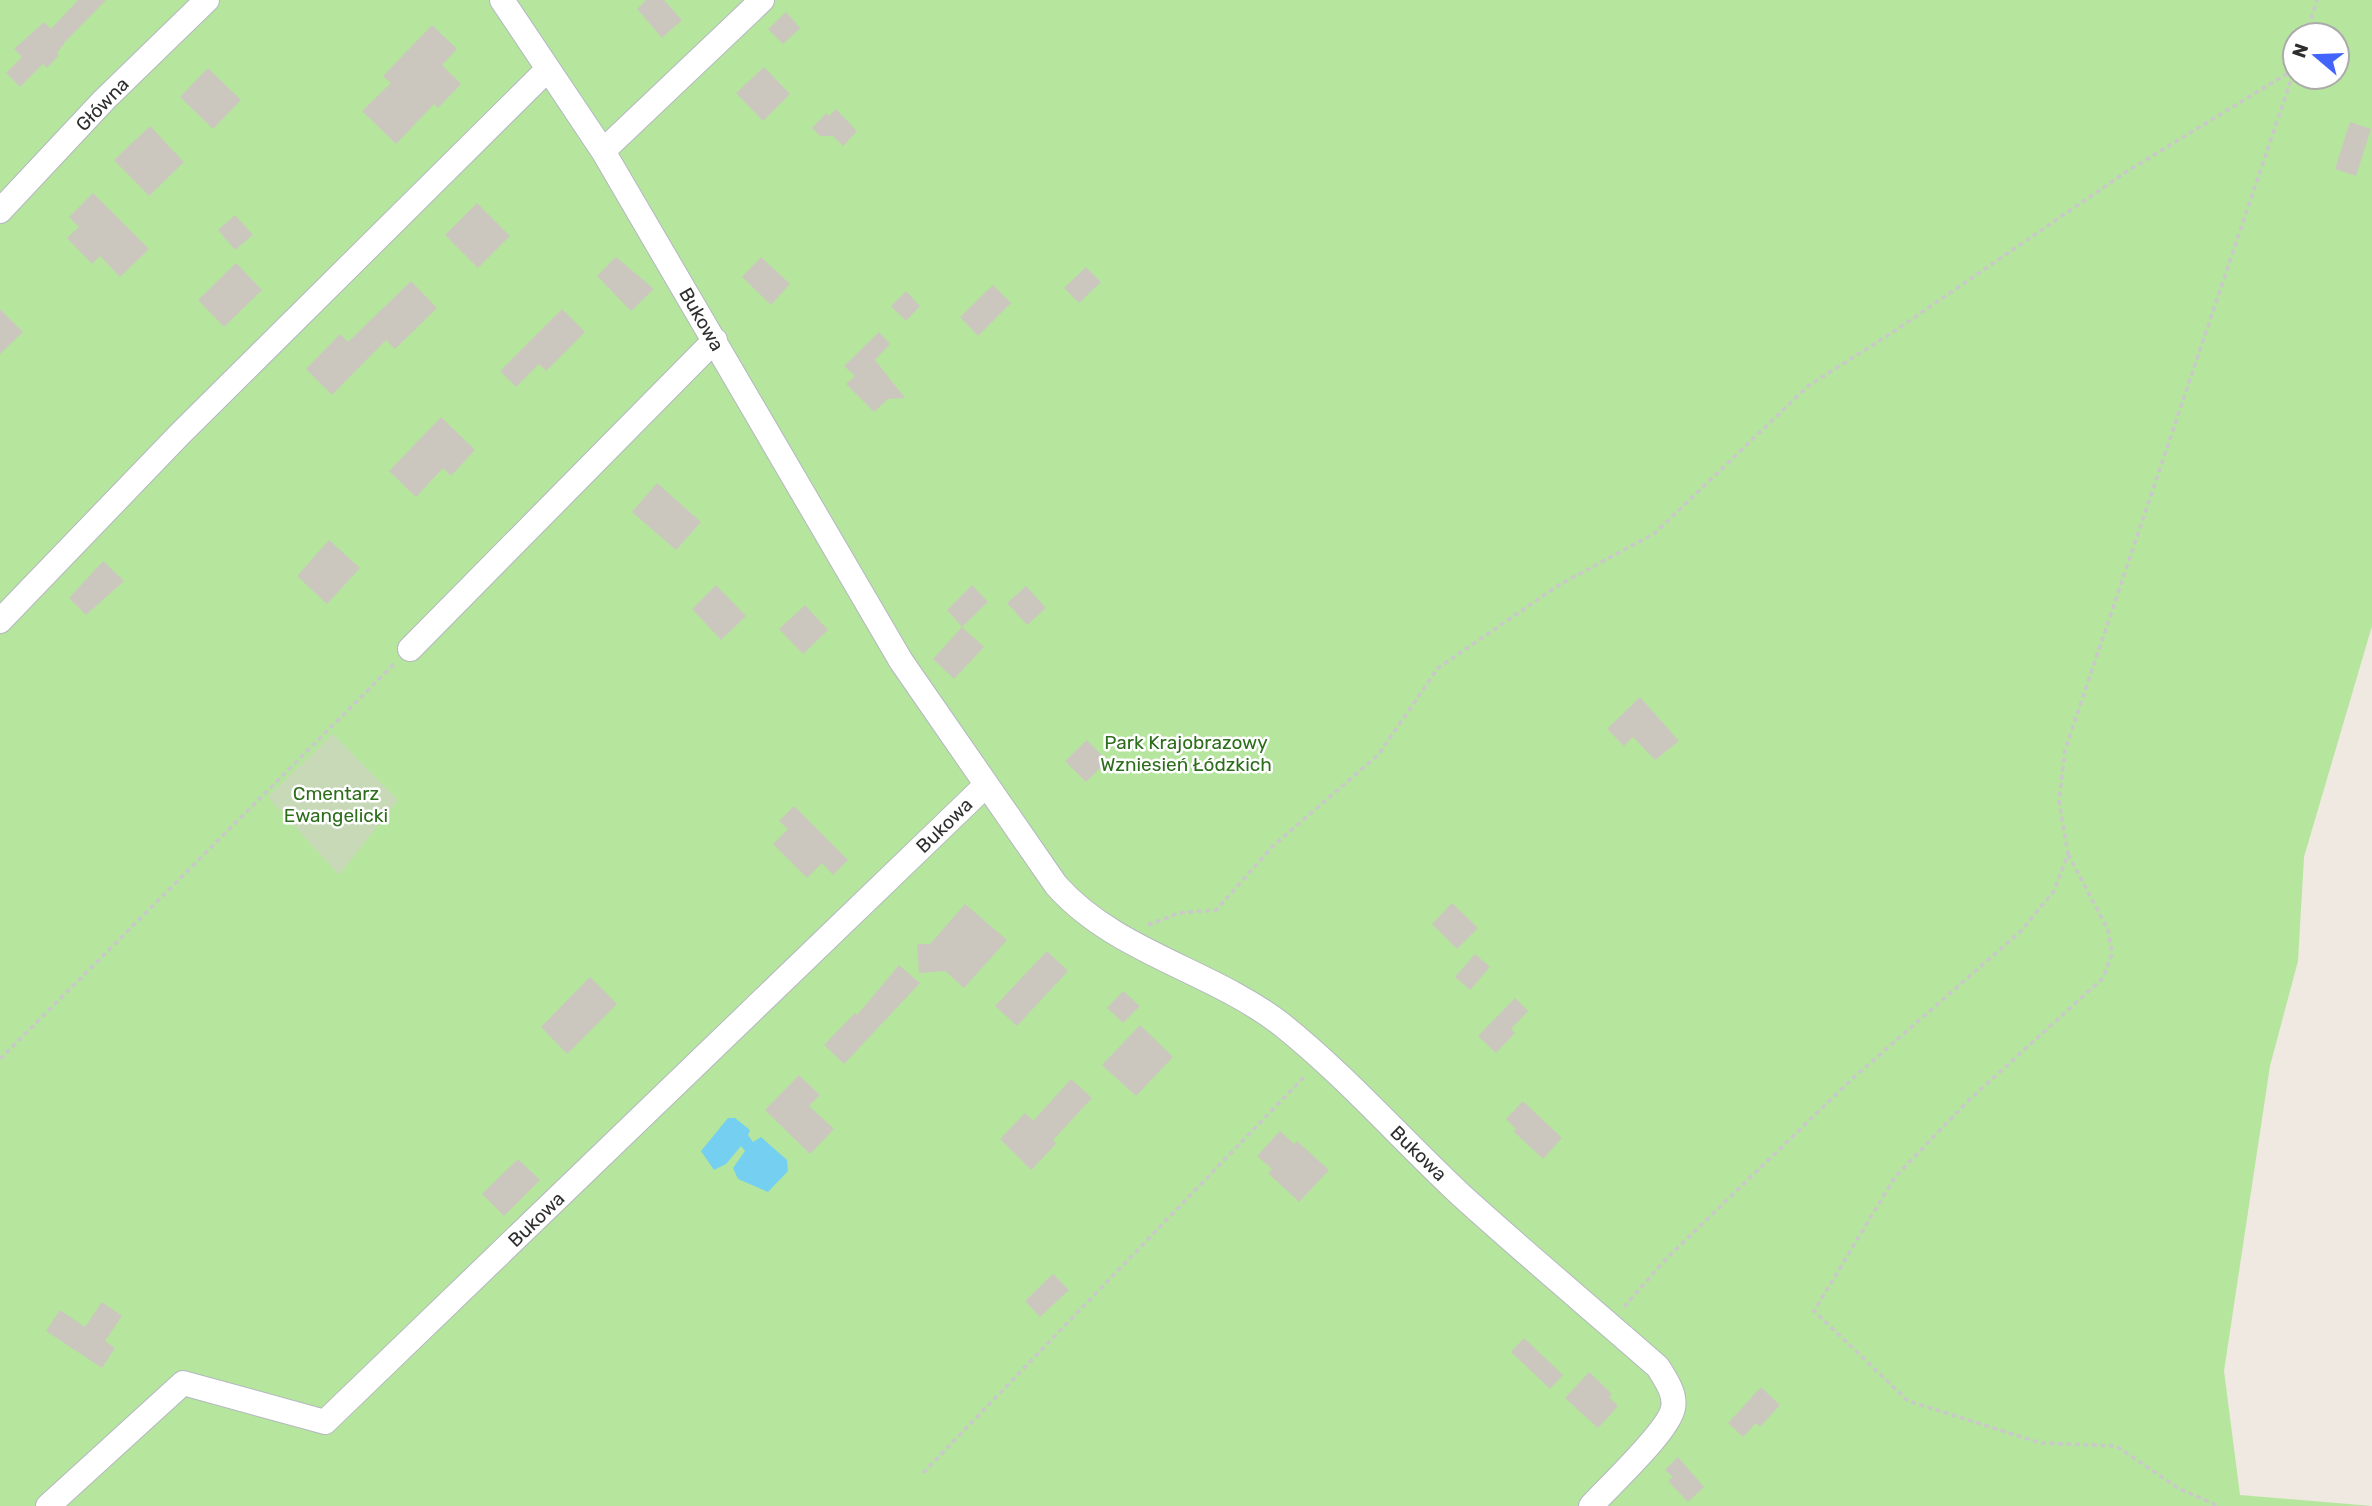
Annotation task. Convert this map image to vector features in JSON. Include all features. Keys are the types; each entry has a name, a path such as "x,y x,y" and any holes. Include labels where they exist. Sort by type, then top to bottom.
{"street":[{"name":"Główna","path":"0,211 104,100 207,0"},
{"name":"Bukowa","path":"502,0 603,151 901,661 985,786 1071,902 1129,939 1244,999 1322,1058 1462,1196 1658,1367 1671,1388 1673,1407 1665,1425 1591,1506"},
{"path":"603,151 762,0"},
{"path":"0,621 180,434 548,69"},
{"path":"410,649 715,340"},
{"name":"Bukowa","path":"48,1506 183,1383 325,1422 985,786"}],"path":[{"path":"2310,21 2317,0"},
{"path":"1129,939 1155,920 1179,913 1216,910 1273,846 1378,755 1438,668 1559,585 1655,533 1808,386 1893,332 2126,172 2281,77"},
{"path":"2218,1506 2178,1488 2116,1446 2041,1443 1908,1401 1814,1311 1895,1177 1968,1101 2103,978 2112,954 2108,930 2068,854 2059,801 2065,750 2287,91"},
{"path":"0,1059 410,649"},
{"path":"1609,1324 1665,1260 1852,1079 2020,932 2054,891 2068,854"},
{"path":"923,1473 1322,1058"}],"green space":[{"name":"Park Krajobrazowy Wzniesień Łódzkich","path":"0,0 2372,0 2372,626 2304,857 2298,961 2270,1066 2224,1371 2240,1495 2372,1506 0,1506"},
{"name":"Cmentarz Ewangelicki","path":"333,734 398,800 339,875 268,797"}],"water":[{"path":"728,1118 735,1118 750,1130 748,1135 753,1142 761,1137 787,1160 788,1171 768,1192 738,1179 733,1168 745,1151 741,1146 726,1164 714,1170 701,1151"}],"building":[{"path":"78,0 106,0 65,42 57,53 59,55 47,68 43,64 20,87 6,73 22,57 14,49 44,22 51,29"},
{"path":"646,0 664,0 682,20 662,38 637,9"},
{"path":"786,12 800,28 783,44 768,29"},
{"path":"432,25 457,49 442,65 461,84 438,108 434,104 396,144 362,111 391,83 383,76"},
{"path":"764,67 790,94 763,121 736,93"},
{"path":"208,68 241,100 213,129 180,97"},
{"path":"836,109 857,131 843,146 833,136 820,136 812,128 826,113 829,116"},
{"path":"2350,122 2371,129 2356,176 2335,169"},
{"path":"150,126 184,162 149,196 114,160"},
{"path":"93,193 149,249 120,277 100,256 92,264 67,238 79,227 69,217"},
{"path":"477,203 510,236 478,268 445,235"},
{"path":"235,215 253,235 235,250 218,230"},
{"path":"616,257 654,289 631,311 597,276"},
{"path":"761,257 790,284 771,305 742,277"},
{"path":"236,263 262,290 224,327 198,300"},
{"path":"1086,267 1101,282 1079,303 1064,288"},
{"path":"411,281 437,308 395,349 386,340 332,395 306,369 340,334 348,342"},
{"path":"993,285 1011,303 978,336 960,317"},
{"path":"906,291 920,306 906,321 891,306"},
{"path":"0,309 23,332 0,354"},
{"path":"562,309 585,332 546,371 539,364 516,387 500,371"},
{"path":"879,332 890,344 875,360 905,398 888,399 874,412 846,384 855,376 844,366"},
{"path":"441,417 475,450 451,476 443,468 416,497 389,471"},
{"path":"657,483 701,522 676,550 632,512"},
{"path":"329,540 360,568 327,604 297,576"},
{"path":"103,561 124,581 86,615 69,598"},
{"path":"716,585 746,616 721,640 692,609"},
{"path":"972,585 988,602 962,627 947,610"},
{"path":"1026,586 1046,608 1027,625 1007,603"},
{"path":"805,605 828,630 803,654 779,629"},
{"path":"962,627 984,647 954,679 933,659"},
{"path":"1640,697 1679,741 1655,760 1633,737 1624,746 1607,729"},
{"path":"1087,740 1107,761 1086,782 1065,761"},
{"path":"794,806 848,860 833,875 822,863 807,878 773,844 788,829 779,821"},
{"path":"1452,903 1478,928 1457,949 1432,924"},
{"path":"965,904 1007,940 964,988 945,971 919,973 917,944 930,944"},
{"path":"1047,951 1068,971 1017,1026 995,1006"},
{"path":"1475,954 1490,967 1470,990 1455,977"},
{"path":"899,965 920,983 844,1064 824,1045 855,1013 857,1015"},
{"path":"590,977 617,1004 567,1054 541,1027"},
{"path":"1123,991 1140,1006 1123,1023 1107,1008"},
{"path":"1515,998 1528,1011 1511,1029 1515,1033 1496,1053 1478,1036"},
{"path":"1140,1025 1173,1057 1136,1096 1102,1065"},
{"path":"799,1075 820,1095 809,1106 834,1129 810,1154 765,1110"},
{"path":"1071,1079 1092,1098 1053,1140 1056,1144 1031,1170 1000,1139 1025,1113 1033,1121"},
{"path":"1523,1101 1562,1138 1543,1159 1513,1131 1516,1129 1506,1119"},
{"path":"1280,1131 1294,1144 1297,1141 1329,1170 1299,1202 1268,1173 1272,1169 1257,1156"},
{"path":"518,1159 540,1180 504,1216 482,1194"},
{"path":"1053,1274 1069,1290 1040,1317 1025,1301"},
{"path":"102,1302 122,1316 105,1341 115,1348 102,1368 46,1331 60,1310 85,1327"},
{"path":"1524,1338 1563,1375 1550,1389 1511,1352"},
{"path":"1589,1372 1612,1394 1609,1397 1618,1406 1598,1428 1565,1398"},
{"path":"1761,1387 1780,1405 1760,1427 1756,1423 1743,1437 1728,1423"},
{"path":"1678,1457 1704,1487 1688,1502 1668,1481 1673,1477 1665,1470"}]}
